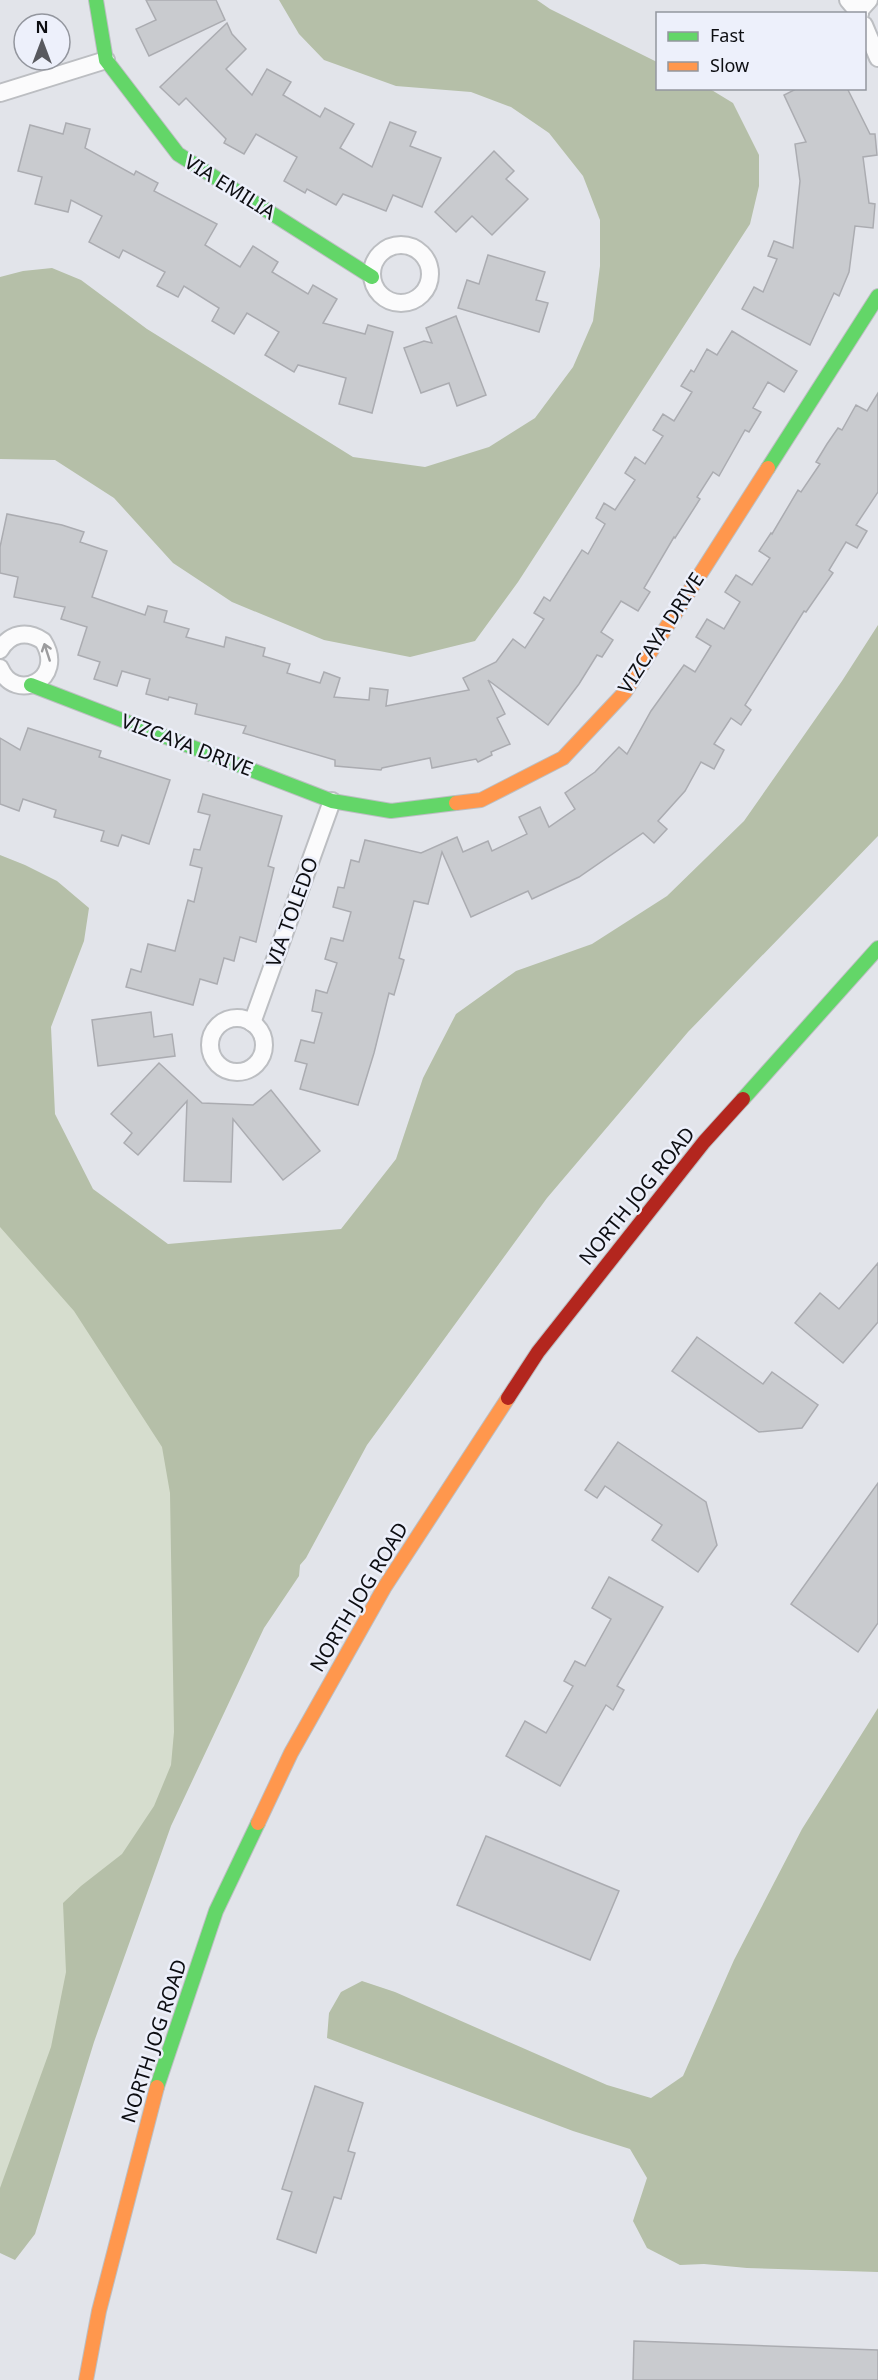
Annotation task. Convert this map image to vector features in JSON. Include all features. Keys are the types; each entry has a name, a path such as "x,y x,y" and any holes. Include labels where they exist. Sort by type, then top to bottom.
{"street":[{"name":"VIA EMILIA","path":"96,0 106,60 178,154 372,277"},
{"path":"866,26 878,58"},
{"path":"0,93 106,60"},
{"name":"VIZCAYA DRIVE","path":"0,668 8,680 15,684 31,685 332,801 390,810 481,800 563,758 625,692 878,296"},
{"path":"0,650 4,643 18,635 27,634 43,641 50,658 49,667 45,675 31,685"},
{"name":"VIA TOLEDO","path":"252,1023 332,801"},
{"name":"NORTH JOG ROAD","path":"86,2380 99,2311 152,2103 216,1911 291,1753 384,1588 536,1355 704,1142 878,948"}],"shaded area":[{"path":"279,0 537,0 550,9 656,62 656,90 712,90 733,103 759,155 759,186 750,224 518,582 475,641 410,657 324,640 232,602 173,563 114,498 55,460 0,459 0,277 23,271 52,268 81,280 147,329 353,457 425,467 489,447 535,418 573,367 593,321 600,266 600,220 583,176 549,133 511,107 471,92 396,86 324,60 299,34"},
{"path":"878,625 878,836 688,1032 547,1198 367,1445 306,1558 300,1565 299,1576 264,1628 171,1826 94,2042 35,2234 15,2260 0,2253 0,2188 51,2047 66,1972 63,1903 122,1854 154,1806 171,1765 174,1732 170,1493 162,1447 74,1311 0,1227 0,855 57,881 89,908 84,941 51,1027 55,1114 93,1189 168,1244 341,1229 396,1159 423,1078 456,1014 516,971 592,944 667,896 744,821 842,681"},
{"path":"0,1122 193,1439 197,1721 89,1973 0,2236"},
{"path":"878,1708 878,2272 747,2268 704,2264 680,2265 647,2248 633,2221 647,2178 630,2149 573,2131 327,2038 329,2013 341,1992 362,1981 395,1992 607,2085 651,2098 683,2076 734,1960 802,1829"}],"building":[{"path":"146,0 216,0 225,20 149,56 136,29 156,20"},
{"path":"227,23 232,34 246,49 226,69 252,95 267,69 291,82 283,95 320,117 325,108 354,124 340,148 372,167 390,122 416,132 410,146 441,158 422,207 393,195 386,211 343,194 336,205 307,189 305,193 284,181 297,157 256,134 244,154 224,143 226,139 186,98 179,105 160,87"},
{"path":"794,90 848,90 870,134 875,134 877,155 863,157 869,203 875,204 873,228 855,226 849,272 839,296 834,293 810,345 742,309 754,287 763,292 777,259 768,256 774,241 793,248 800,181 795,144 806,142 784,95"},
{"path":"66,123 90,129 85,148 134,175 136,171 158,183 154,191 217,224 205,245 240,267 253,246 278,262 272,272 308,294 313,285 337,299 323,323 365,334 368,325 393,332 372,413 339,404 346,378 298,365 294,372 265,355 279,332 247,313 234,334 212,321 219,308 184,286 178,297 157,286 165,272 123,250 119,258 89,242 102,216 71,200 68,212 35,204 42,177 18,171 30,125 63,134"},
{"path":"494,151 514,171 506,179 528,199 492,235 472,216 456,232 435,212"},
{"path":"488,255 545,272 536,300 548,303 539,332 458,308 467,280 479,284"},
{"path":"456,316 486,395 457,406 449,383 421,393 404,348 424,341 432,343 426,328"},
{"path":"732,331 797,371 784,392 768,382 753,408 761,412 749,432 745,430 719,476 713,472 697,497 700,499 644,588 650,592 638,611 621,601 601,632 613,640 602,657 597,655 579,684 548,725 488,680 505,714 497,718 510,744 491,752 492,755 478,762 476,759 432,768 430,758 381,770 335,766 335,760 243,733 246,726 195,714 197,704 146,694 150,679 122,671 117,686 94,679 100,662 78,655 87,627 61,619 65,607 14,597 18,577 0,573 0,547 7,514 62,525 84,532 80,542 107,551 92,597 145,615 148,606 167,611 164,622 189,629 186,637 224,647 226,637 265,648 263,656 290,664 287,673 320,683 324,672 340,678 334,697 369,700 370,688 388,690 386,706 469,690 463,678 496,662 513,639 525,648 544,619 534,613 544,597 550,601 582,550 588,554 605,524 596,518 604,503 615,510 635,480 625,473 635,457 645,464 663,436 653,430 663,414 674,421 692,392 681,386 691,370 694,372 707,349 717,355"},
{"path":"878,393 878,492 856,525 867,531 857,548 846,542 829,570 833,573 806,612 804,611 745,705 751,710 741,725 731,718 714,744 724,750 714,769 701,762 685,791 658,821 667,829 654,843 643,833 579,877 532,899 528,891 471,917 442,852 428,904 414,901 399,958 404,960 394,995 389,993 358,1105 300,1089 307,1064 295,1061 301,1040 314,1043 322,1013 312,1011 316,990 327,993 337,963 325,959 331,938 343,941 351,912 333,907 338,887 344,888 351,860 359,862 365,840 421,853 457,837 463,852 488,841 492,851 527,834 519,817 540,807 549,827 575,809 565,793 595,772 619,747 627,754 651,711 684,665 695,672 711,646 696,637 707,619 724,629 740,602 725,592 736,575 752,585 770,558 759,551 798,490 801,492 820,464 816,462 827,444 838,428 842,430 856,405 867,411"},
{"path":"28,728 101,751 99,757 170,780 149,844 122,835 118,846 101,841 104,831 54,817 56,810 23,799 19,811 0,804 0,738 20,750"},
{"path":"203,794 282,816 268,866 274,868 256,942 240,937 234,961 224,958 217,984 200,979 193,1005 126,987 131,969 141,972 148,944 175,951 188,900 194,902 202,868 190,865 194,849 200,850 210,815 198,812"},
{"path":"151,1012 154,1037 172,1034 175,1056 98,1066 92,1020"},
{"path":"159,1063 202,1103 253,1105 271,1090 320,1151 283,1180 233,1119 231,1182 184,1181 187,1101 138,1155 124,1143 132,1133 111,1114"},
{"path":"878,1263 878,1322 843,1363 795,1323 820,1293 839,1309"},
{"path":"697,1337 763,1384 772,1372 818,1405 802,1428 759,1432 672,1371"},
{"path":"618,1442 706,1502 717,1545 698,1572 652,1540 662,1525 605,1486 597,1498 585,1490"},
{"path":"878,1483 878,1623 858,1652 791,1604"},
{"path":"609,1577 663,1607 617,1686 624,1690 613,1710 606,1705 560,1786 506,1756 525,1721 546,1733 573,1686 564,1681 575,1661 585,1666 611,1619 592,1608"},
{"path":"486,1836 619,1891 590,1960 457,1905"},
{"path":"315,2086 363,2103 348,2151 355,2153 341,2199 334,2197 316,2253 277,2239 292,2192 282,2189"},
{"path":"634,2341 878,2350 878,2380 633,2380"}],"traffic: fast":[{"path":"96,0 106,60 178,154 372,277"},
{"path":"768,468 878,296"},
{"path":"31,685 332,801 391,811 456,803"},
{"path":"743,1099 878,948"},
{"path":"157,2087 216,1911 258,1823"}],"traffic: slow":[{"path":"456,803 481,800 563,758 625,692 768,468"},
{"path":"258,1823 291,1753 384,1588 508,1398"},
{"path":"86,2380 99,2311 157,2087"}],"traffic: jam":[{"path":"508,1398 538,1352 704,1142 743,1099"}]}
